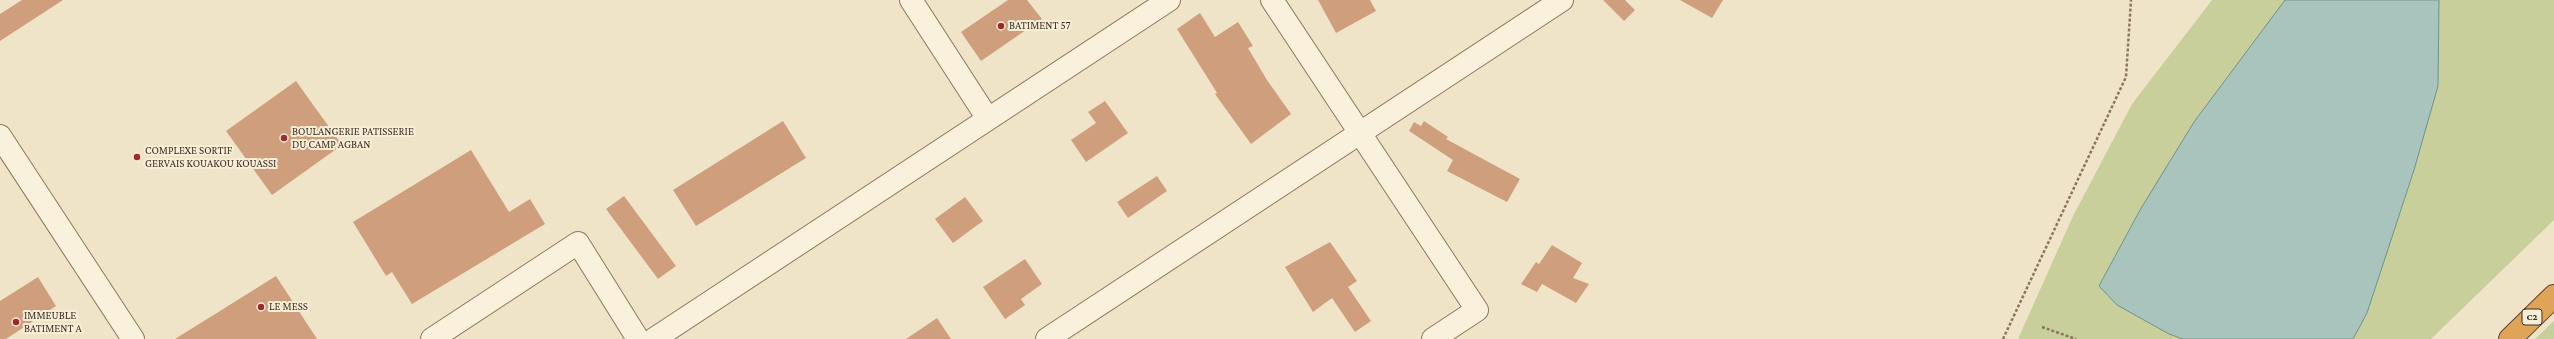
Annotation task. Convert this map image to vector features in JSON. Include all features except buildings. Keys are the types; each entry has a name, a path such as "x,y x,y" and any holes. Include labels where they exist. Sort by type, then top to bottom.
{"highway":[{"name":"C2","path":"2510,339 2554,296"}],"lane":[{"path":"911,0 988,119"},
{"path":"654,339 1169,0"},
{"path":"1272,0 1361,132 1477,310 1433,339"},
{"path":"1047,339 1562,0"},
{"path":"0,136 133,339"},
{"path":"432,339 578,243 638,339"}],"path":[{"path":"2003,339 2126,77 2131,0"},
{"path":"2042,327 2076,339"}],"green space":[{"path":"2212,0 2554,0 2554,220 2431,339 2018,339 2073,216 2132,104"},
{"path":"2554,321 2554,339 2535,339"}],"water":[{"path":"2285,0 2439,0 2438,86 2414,170 2367,313 2353,339 2183,339 2169,334 2117,305 2099,286 2140,210 2194,122"}],"place":[{"name":"BATIMENT 57","path":"1001,26"},
{"name":"BOULANGERIE PATISSERIE DU CAMP AGBAN","path":"284,138"},
{"name":"COMPLEXE SORTIF GERVAIS KOUAKOU KOUASSI","path":"137,157"},
{"name":"LE MESS","path":"261,307"},
{"name":"IMMEUBLE BATIMENT A","path":"16,322"}]}
